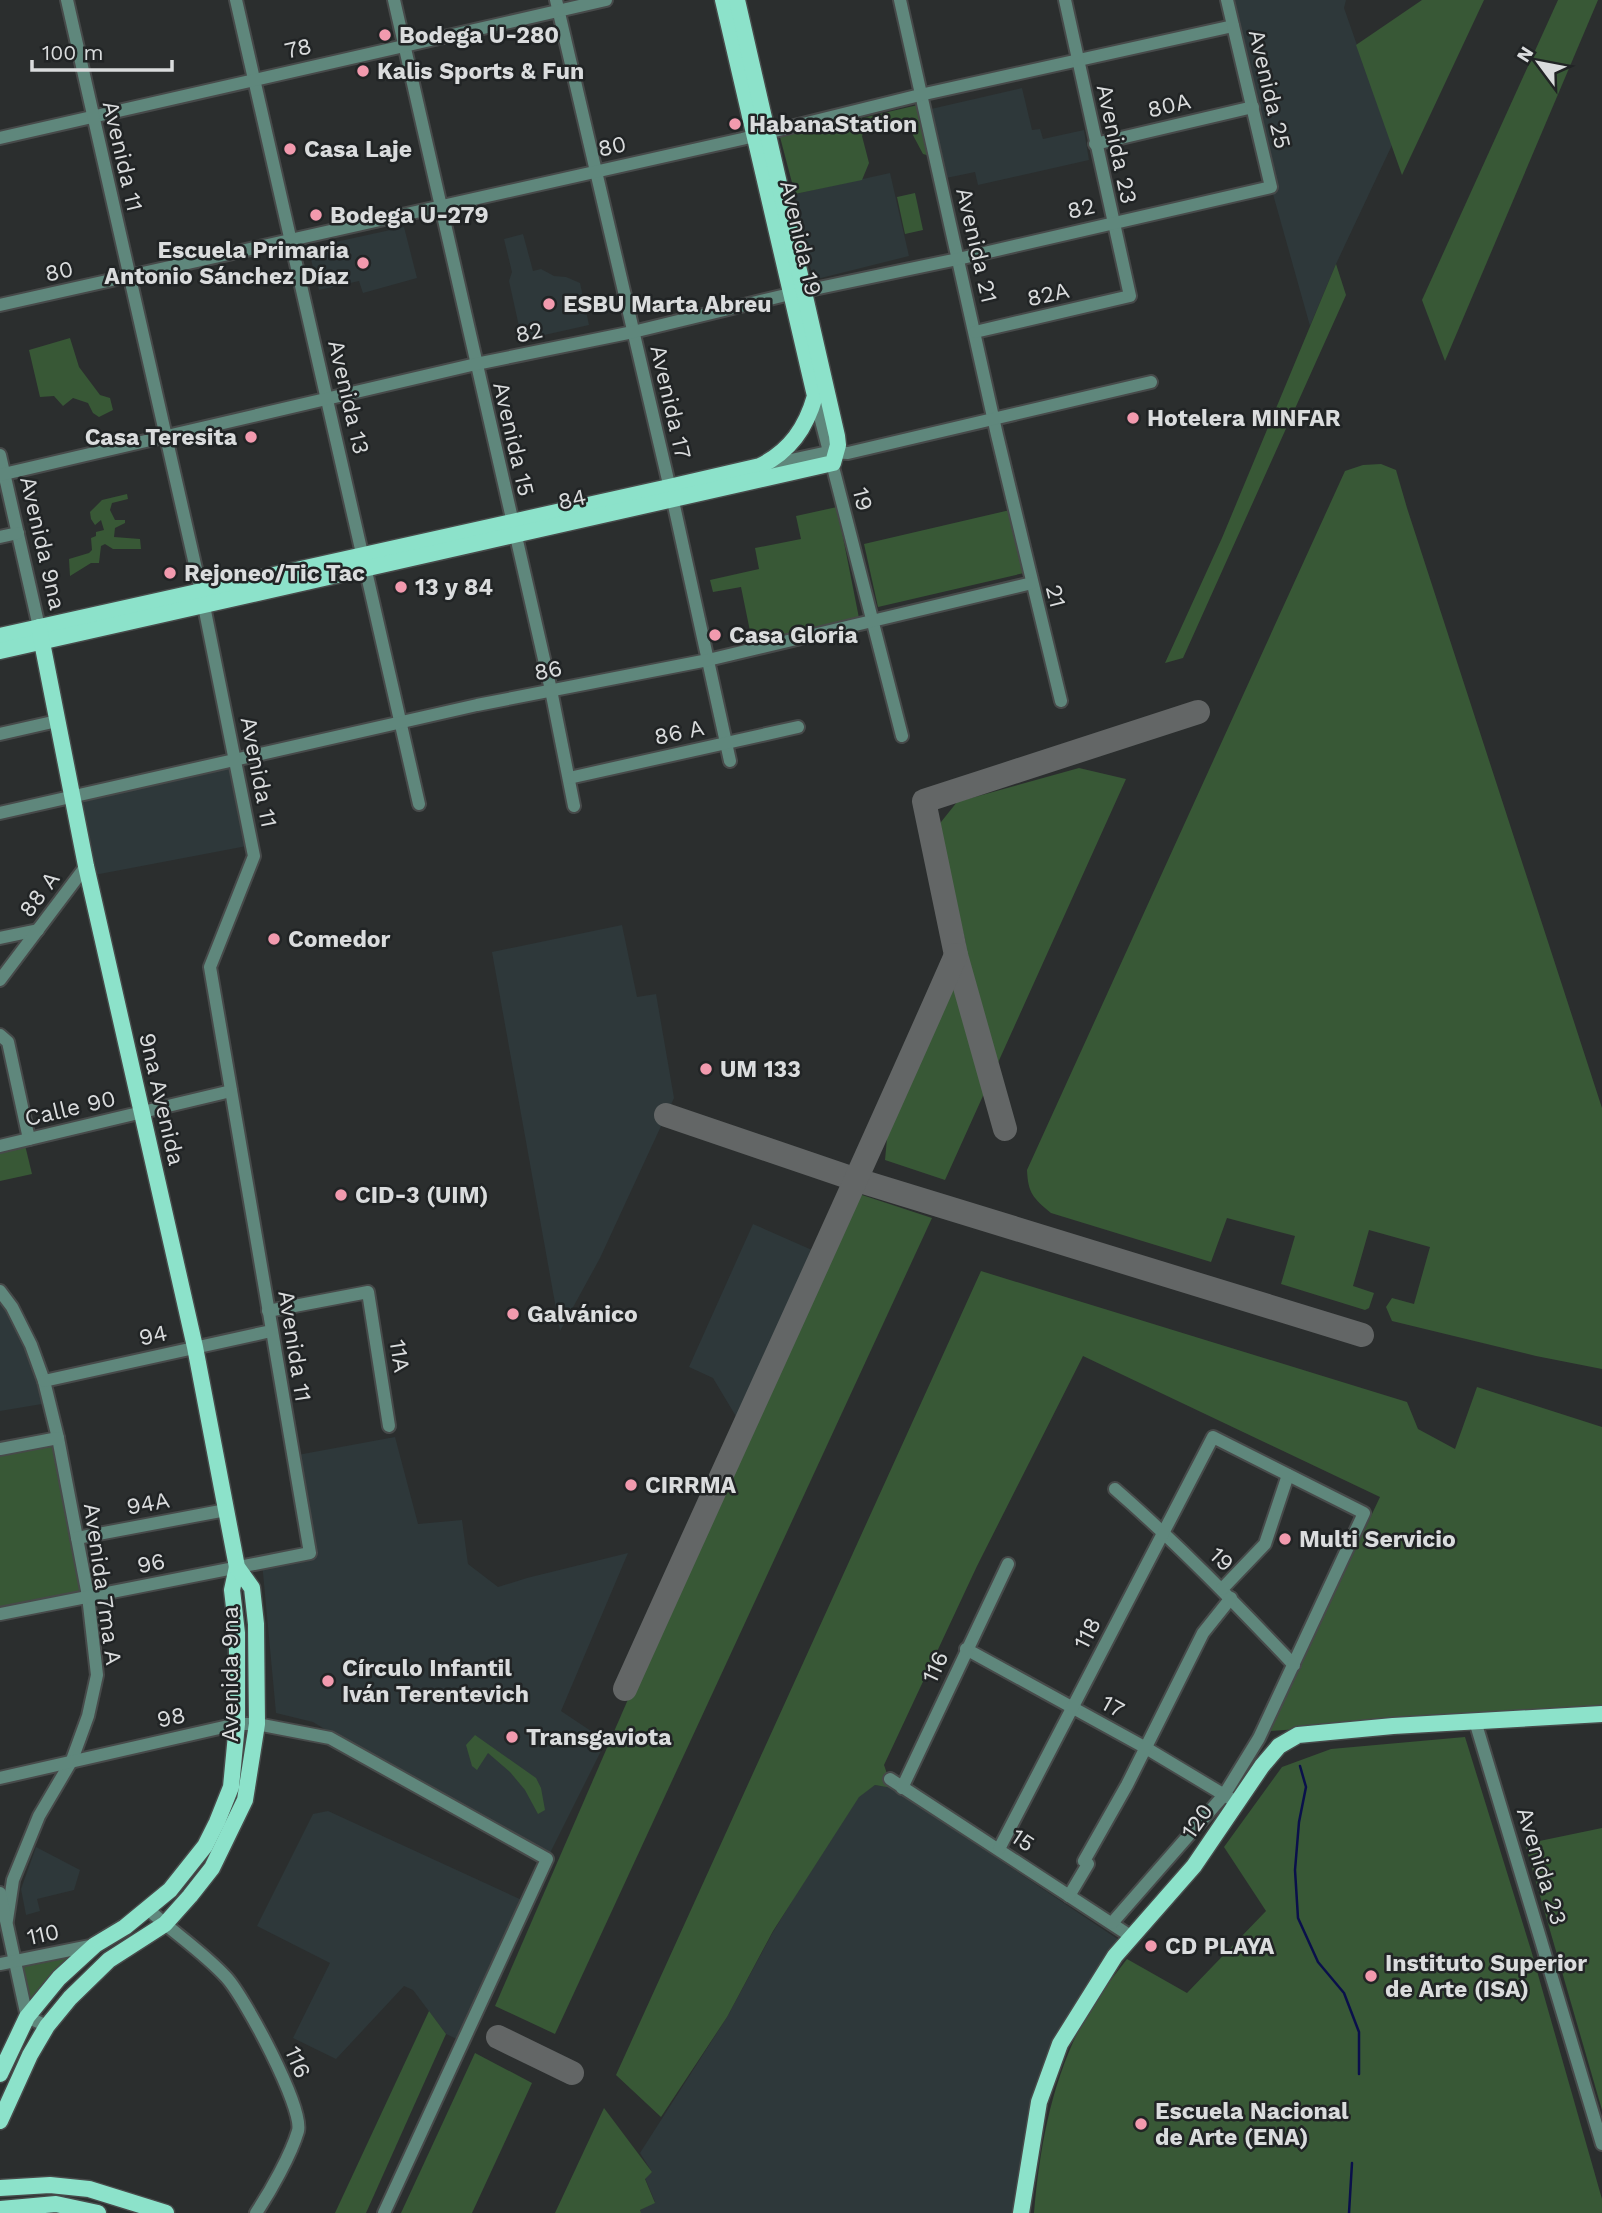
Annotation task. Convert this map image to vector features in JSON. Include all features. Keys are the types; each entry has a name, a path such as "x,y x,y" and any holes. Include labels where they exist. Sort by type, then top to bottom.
{"main road":[{"name":"Avenida 19","path":"723,0 761,133"},
{"name":"Avenida 19","path":"737,0 761,133 797,292 837,436 832,456"},
{"name":"Avenida 19","path":"797,292 815,396"},
{"path":"760,466 774,459 797,437 805,425 815,396"},
{"name":"84","path":"0,636 41,634 832,456"},
{"name":"84","path":"671,493 760,466"},
{"name":"84","path":"0,651 41,634"},
{"name":"9na Avenida","path":"41,634 86,866 195,1347 237,1567"},
{"name":"Avenida 9na","path":"0,2074 27,2017 59,1978 95,1945 149,1910 170,1890 205,1846 217,1822 231,1787 237,1724 237,1633 232,1590 237,1567"},
{"name":"Avenida 9na","path":"0,2121 30,2055 47,2026 69,1998 109,1960 159,1929 212,1868 245,1800 257,1724 256,1624 252,1591 237,1567"},
{"name":"120","path":"1021,2213 1039,2102 1060,2044 1115,1956 1194,1866 1231,1799 1279,1746 1298,1735 1602,1714"},
{"path":"0,2188 50,2185 89,2189 166,2213"},
{"path":"0,2209 58,2209 98,2213"}],"street":[{"name":"Avenida 11","path":"67,0 202,598 254,856 210,967 310,1553"},
{"name":"Avenida 13","path":"236,0 419,804"},
{"name":"Avenida 15","path":"394,0 551,690 574,806"},
{"name":"78","path":"0,138 404,46 558,5 606,0"},
{"name":"Avenida 21","path":"900,0 1012,500"},
{"name":"Avenida 23","path":"1065,0 1130,296"},
{"name":"Avenida 25","path":"1227,0 1271,187"},
{"name":"Avenida 17","path":"558,5 726,743"},
{"name":"80","path":"0,305 596,171 920,94 1233,26"},
{"name":"80A","path":"1095,145 1253,107"},
{"name":"82","path":"2,475 476,364 633,332 797,292 958,259 1271,187"},
{"name":"82A","path":"975,332 1130,296"},
{"name":"84","path":"832,456 1151,385"},
{"name":"19","path":"815,396 872,621"},
{"name":"Avenida 9na","path":"0,455 2,475 41,634"},
{"path":"760,466 832,456"},
{"name":"21","path":"1012,500 1061,701"},
{"path":"0,537 18,533"},
{"name":"86","path":"0,813 402,722 708,660 1032,583"},
{"path":"872,621 902,736"},
{"path":"0,734 57,721"},
{"name":"86 A","path":"569,778 798,727"},
{"path":"726,743 730,761"},
{"name":"88 A","path":"0,980 86,866"},
{"path":"0,938 38,930"},
{"path":"0,1035 8,1042 29,1139"},
{"name":"Calle 90","path":"0,1146 231,1091"},
{"name":"Avenida 7ma A","path":"0,1291 12,1307 31,1345 44,1381 58,1438 88,1597 97,1675 88,1716 72,1760 6,1881 7,1920"},
{"name":"11A","path":"268,1311 368,1292 389,1426"},
{"name":"94","path":"44,1381 271,1331"},
{"name":"118","path":"999,1849 1213,1437 1288,1475"},
{"path":"0,1449 58,1438"},
{"path":"1069,1896 1088,1864 1084,1861 1146,1748 1203,1633 1227,1594 1265,1544 1288,1475"},
{"name":"120","path":"1112,1923 1231,1799 1364,1513 1288,1475"},
{"name":"19","path":"1115,1489 1163,1531 1294,1665"},
{"name":"94A","path":"77,1538 226,1510"},
{"name":"96","path":"0,1614 310,1553"},
{"name":"116","path":"902,1788 1007,1564"},
{"name":"17","path":"966,1649 1146,1748 1231,1799"},
{"name":"Avenida 23","path":"1475,1721 1602,2144"},
{"name":"98","path":"0,1778 237,1724 257,1724 330,1738 547,1859 384,2213"},
{"name":"15","path":"890,1779 1132,1937"},
{"path":"0,1893 27,2017 47,2026"},
{"name":"116","path":"149,1910 159,1929 189,1945 227,1977 239,1993 267,2043 298,2119 298,2130 289,2151 256,2213"},
{"name":"110","path":"0,1964 95,1945"},
{"path":"50,2185 58,2209"}],"shaded area":[{"path":"1227,0 1346,0 1344,8 1392,145 1310,326 1271,187"},
{"path":"1022,88 1032,130 1040,129 1043,139 1084,130 1089,160 978,185 975,172 946,178 931,109"},
{"path":"890,173 909,256 813,280 795,194"},
{"name":"Escuela Primaria Antonio Sánchez Díaz","path":"404,227 417,278 363,293 359,281 319,290 308,248"},
{"name":"ESBU Marta Abreu","path":"523,234 533,271 541,269 554,276 566,277 580,283 589,325 522,340 509,281 512,272 504,239"},
{"path":"236,759 252,845 89,876 72,797"},
{"path":"622,925 637,997 656,994 674,1098 600,1258 560,1331 492,952"},
{"path":"753,1224 821,1254 743,1428 713,1378 689,1367"},
{"path":"0,1291 12,1307 48,1403 0,1411"},
{"path":"395,1437 418,1524 462,1520 468,1564 498,1587 628,1553 561,1711 606,1741 547,1859 423,1789 313,1722 276,1713 262,1562 310,1553 292,1456"},
{"path":"875,1785 892,1788 1125,1944 1060,2044 1020,2213 641,2213 640,2210 655,2202 645,2178 652,2172 640,2153 727,2017 795,1896 859,1796"},
{"path":"328,1811 524,1901 459,2040 446,2034 413,1990 404,1986 336,2059 293,2038 330,1963 257,1926 313,1814"},
{"path":"36,1847 80,1870 74,1890 37,1899 40,1911 26,1915 21,1889"}],"green space":[{"path":"1422,0 1484,0 1402,175 1356,45"},
{"path":"1558,0 1598,0 1445,361 1422,300"},
{"path":"918,105 930,156 923,154 907,124 864,132 862,136 869,163 862,180 795,194 780,137"},
{"path":"915,193 923,230 905,234 897,197"},
{"path":"1336,264 1346,295 1183,658 1165,663 1222,538"},
{"path":"70,338 79,367 100,395 110,398 113,410 99,417 93,413 88,403 73,398 63,406 54,396 40,397 29,350"},
{"path":"1381,464 1396,470 1602,1108 1602,1369 1392,1321 1386,1307 1392,1298 1414,1304 1430,1247 1369,1230 1353,1286 1374,1293 1369,1308 1365,1310 1281,1284 1295,1236 1227,1218 1211,1262 1051,1213 1030,1190 1027,1170 1345,471 1363,465"},
{"path":"127,494 128,499 112,503 110,510 115,520 125,520 125,523 115,528 114,537 140,539 141,549 113,549 105,544 101,546 99,563 91,563 70,576 69,559 89,553 92,550 91,538 96,536 96,532 104,530 101,520 95,525 90,512 102,500"},
{"path":"837,507 859,618 752,641 741,587 713,592 710,580 759,569 755,548 801,539 796,516"},
{"path":"1010,510 1024,573 878,607 864,544"},
{"path":"1079,768 1126,779 945,1180 885,1160 888,1128 966,944 939,834 941,822 957,802"},
{"path":"25,1145 32,1174 0,1181 0,1151"},
{"path":"859,1194 932,1218 555,2034 495,2006 698,1538"},
{"path":"981,1271 1407,1402 1418,1429 1455,1449 1477,1387 1602,1427 1602,1708 1270,1731 1380,1497 1083,1356 977,1566 884,1765 892,1788 875,1785 859,1797 773,1931 727,2017 661,2117 616,2075"},
{"path":"58,1438 88,1596 0,1614 0,1449"},
{"path":"475,1735 536,1778 541,1788 545,1810 538,1814 525,1790 510,1772 488,1753 477,1770 472,1766 466,1745"},
{"name":"Instituto Superior de Arte (ISA)","path":"1465,1737 1531,1950 1602,2199 1602,2213 1034,2213 1040,2161 1057,2084 1089,2011 1112,1978 1127,1959 1187,1993 1266,1911 1224,1847 1282,1767 1331,1749"},
{"path":"1602,1828 1602,2110 1525,1844"},
{"path":"95,1945 27,2017 16,1961"},
{"path":"429,2011 446,2034 366,2213 335,2213"},
{"path":"475,2053 532,2083 472,2213 401,2213"},
{"path":"604,2108 652,2172 645,2179 655,2203 640,2210 641,2213 555,2213"}],"waterway":[{"path":"1300,1766 1306,1787 1299,1822 1295,1870 1298,1918 1318,1962 1344,1993 1359,2032 1359,2074"},
{"path":"1349,2213 1352,2163"}],"taxiway":[{"path":"1005,1129 956,955 924,801 1198,712"},
{"path":"625,1689 956,955"},
{"path":"666,1115 857,1180 1362,1335"},
{"path":"498,2037 572,2073"}],"place":[{"name":"Bodega U-280","path":"385,35"},
{"name":"Kalis Sports & Fun","path":"363,71"},
{"name":"HabanaStation","path":"735,124"},
{"name":"Casa Laje","path":"290,149"},
{"name":"Bodega U-279","path":"316,215"},
{"name":"Escuela Primaria Antonio Sánchez Díaz","path":"363,263"},
{"name":"ESBU Marta Abreu","path":"549,304"},
{"name":"Hotelera MINFAR","path":"1133,418"},
{"name":"Casa Teresita","path":"251,437"},
{"name":"Rejoneo/Tic Tac","path":"170,573"},
{"name":"13 y 84","path":"401,587"},
{"name":"Casa Gloria","path":"715,635"},
{"name":"Comedor","path":"274,939"},
{"name":"UM 133","path":"706,1069"},
{"name":"CID-3 (UIM)","path":"341,1195"},
{"name":"Galvánico","path":"513,1314"},
{"name":"CIRRMA","path":"631,1485"},
{"name":"Multi Servicio","path":"1285,1539"},
{"name":"Círculo Infantil Iván Terentevich","path":"328,1681"},
{"name":"Transgaviota","path":"512,1737"},
{"name":"CD PLAYA","path":"1151,1946"},
{"name":"Instituto Superior de Arte (ISA)","path":"1371,1976"},
{"name":"Escuela Nacional de Arte (ENA)","path":"1141,2124"}]}
